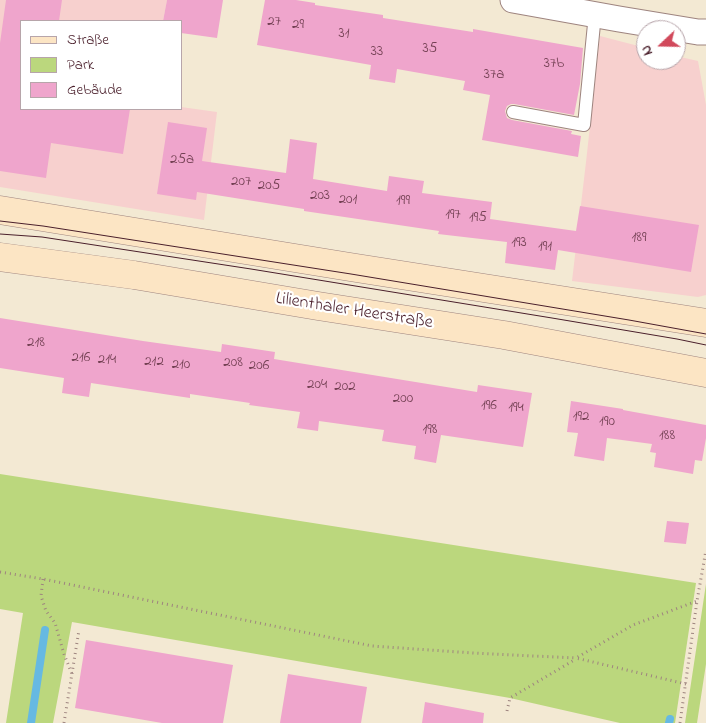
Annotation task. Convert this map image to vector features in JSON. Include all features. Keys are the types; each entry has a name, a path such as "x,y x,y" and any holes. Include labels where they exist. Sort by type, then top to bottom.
{"main road":[{"path":"0,210 350,268 706,323"},
{"name":"Lilienthaler Heerstraße","path":"0,258 134,275 494,334 706,373"}],"street":[{"path":"513,0 706,32"}],"lane":[{"path":"513,112 584,125 595,14"}],"path":[{"path":"680,723 706,550"},
{"path":"0,572 43,579 372,646 576,658 686,684"},
{"path":"43,579 41,596 46,611 55,623 72,674"},
{"path":"507,711 510,698 633,625 697,601"},
{"path":"64,723 79,630"}],"shaded area":[{"path":"0,0 167,0 163,20 20,20 20,110 182,110 182,107 217,112 204,220 0,187"},
{"path":"600,36 636,45 636,70 686,70 686,58 698,61 706,105 706,295 698,297 572,281"}],"green space":[{"path":"0,474 696,583 675,723 620,723 510,698 72,622 53,723 6,723 23,613 0,609"},
{"path":"706,584 706,664 697,723 685,723"}],"building":[{"path":"6,0 62,0 59,20 20,20 20,110 130,110 123,154 51,143 46,178 0,171 0,43"},
{"path":"167,0 223,0 217,38 182,33 182,20 163,20"},
{"path":"265,0 296,0 315,3 315,5 383,15 383,18 473,32 473,29 583,48 580,84 574,115 514,104 507,106 505,111 507,118 512,120 572,131 571,134 581,136 578,157 482,140 490,95 463,90 465,81 397,69 395,83 369,79 371,65 257,45"},
{"path":"168,122 207,128 202,161 286,173 290,139 317,143 313,179 387,191 389,176 424,181 422,193 492,202 490,219 576,231 580,206 699,225 691,272 558,250 555,270 505,263 507,242 438,234 439,231 304,211 304,209 197,192 196,200 157,194"},
{"path":"0,318 221,352 222,344 275,352 274,359 477,392 478,385 532,393 523,447 441,435 436,463 414,459 416,446 382,441 384,430 319,421 318,431 297,428 300,412 190,394 190,398 91,383 89,397 62,393 64,378 0,368"},
{"path":"571,401 706,425 702,461 695,460 693,474 654,467 656,453 650,452 652,444 607,438 604,461 574,456 578,433 567,432"},
{"path":"667,521 689,523 686,544 664,542"},
{"path":"86,640 233,665 223,723 162,723 75,708"},
{"path":"288,674 367,687 361,723 280,723"},
{"path":"425,702 484,713 483,723 422,723"}],"waterway":[{"path":"31,723 45,630"},
{"path":"669,723 670,719"}],"tram line":[{"path":"0,221 351,274 706,334"},
{"path":"0,234 42,237 251,269 706,345"}]}
